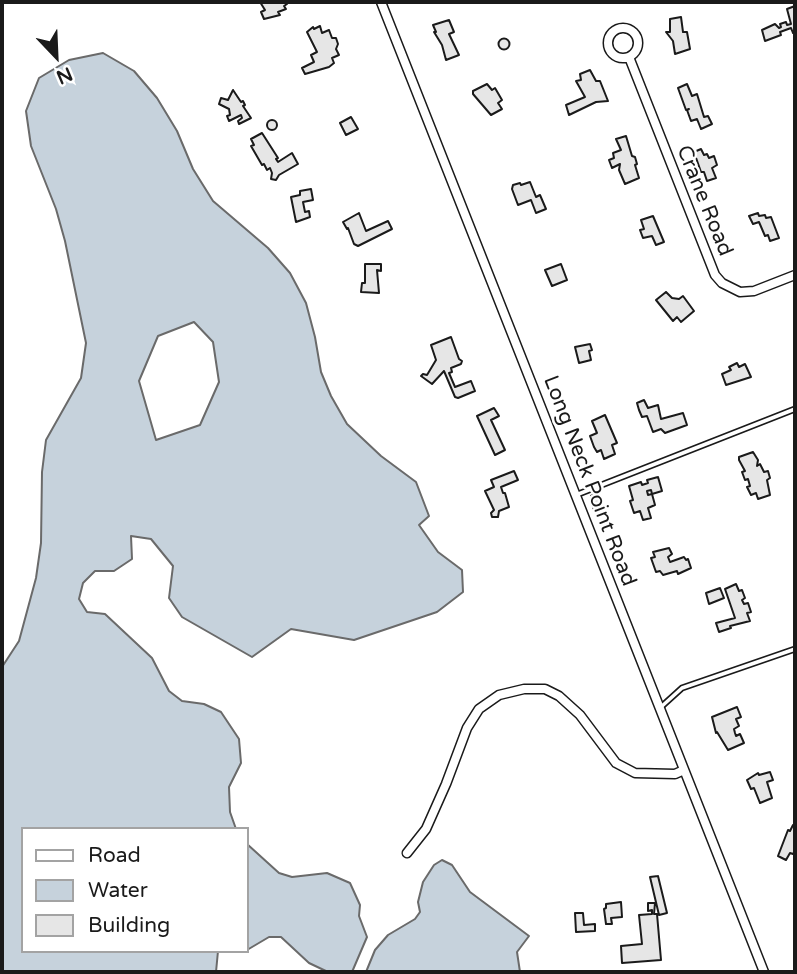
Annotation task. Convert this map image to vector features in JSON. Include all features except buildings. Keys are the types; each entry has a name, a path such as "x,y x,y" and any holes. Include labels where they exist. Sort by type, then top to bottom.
{"street":[{"name":"Long Neck Point Road","path":"381,2 764,972"},
{"name":"Crane Road","path":"629,57 715,275 722,283 740,292 765,288 795,275"},
{"path":"407,853 426,829 467,728 479,709 499,695 524,689 545,689 559,696 580,715 616,763 635,773 675,774 684,770"}],"lane":[{"path":"576,495 795,409"},
{"path":"660,708 682,688 795,649"}],"water":[{"path":"103,53 134,71 157,98 177,131 193,169 213,201 268,248 290,273 306,303 321,372 347,424 381,456 416,482 429,516 419,525 438,552 462,570 463,592 437,612 354,640 291,629 252,657 182,617 169,598 173,566 151,539 131,536 132,559 114,571 95,571 83,583 79,599 87,612 105,614 152,658 169,691 182,701 204,704 221,712 239,739 241,763 229,787 230,812 235,827 21,827 21,953 218,953 216,972 2,972 2,667 19,641 36,578 41,543 42,472 46,440 81,378 86,343 65,241 56,209 31,146 26,111 39,78 69,60","holes":["194,322 213,342 219,382 200,425 156,440 139,381 158,336"]},
{"path":"248,845 279,873 292,877 327,873 350,883 360,905 359,916 367,937 352,972 328,972 309,963 281,937 269,937 248,949"},
{"path":"442,860 452,865 470,892 529,936 517,952 520,972 366,972 375,950 388,935 415,919 420,912 418,902 423,882 434,865"}]}
